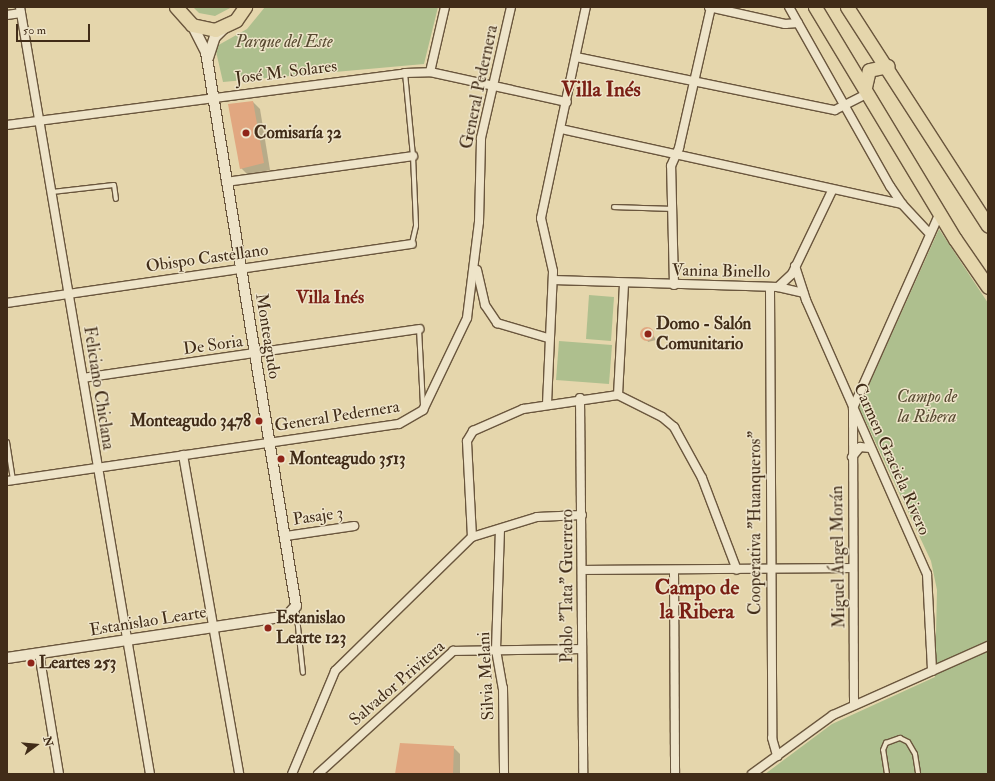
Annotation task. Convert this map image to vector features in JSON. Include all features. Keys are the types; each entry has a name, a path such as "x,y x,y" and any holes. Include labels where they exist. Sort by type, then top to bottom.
{"main road":[{"path":"176,7 192,25 204,29 226,26 245,7"},
{"path":"815,7 867,90 940,213 988,287"},
{"path":"847,7 888,66 988,226"},
{"path":"867,90 869,70 888,66"}],"street":[{"path":"430,72 445,7"},
{"name":"General Pedernera","path":"10,480 399,424 423,410 465,328 475,264 480,149 492,86 511,7"},
{"path":"547,404 548,338 553,280 540,218 567,102 586,7"},
{"path":"674,285 671,166 676,155 696,81 710,7 785,24 798,23"},
{"path":"789,7 847,107 890,186 902,204 930,234"},
{"path":"7,15 21,10"},
{"name":"Feliciano Chiclana","path":"21,10 150,774"},
{"name":"Monteagudo","path":"192,25 202,43 208,64"},
{"name":"Monteagudo","path":"226,26 210,48 208,64 210,97 241,268 254,354 286,536 295,609"},
{"path":"576,57 831,110 847,107 867,90"},
{"name":"José M. Solares","path":"7,125 210,97 405,73 430,72 567,102"},
{"path":"561,129 880,202 902,204"},
{"path":"226,182 413,156"},
{"path":"880,202 889,195 890,186"},
{"name":"Vanina Binello","path":"553,280 624,284 774,288 795,266 832,191"},
{"path":"852,408 940,213"},
{"name":"Obispo Castellano","path":"7,303 412,244"},
{"path":"475,264 483,298 497,323 507,329 548,338"},
{"name":"Carmen Graciela Rivero","path":"795,266 803,293 852,408 927,574 932,670"},
{"path":"618,395 624,284"},
{"path":"774,288 803,293"},
{"name":"Cooperativa \"Huanqueros\"","path":"774,288 770,569 772,738 777,756"},
{"name":"De Soria","path":"83,378 419,329"},
{"path":"472,537 467,441 470,434 502,416 547,404 580,398 618,395 662,417 674,426 702,478 736,570"},
{"name":"Pablo \"Tata\" Guerrero","path":"580,398 583,774"},
{"name":"Miguel Ángel Morán","path":"852,408 854,706"},
{"path":"852,457 860,447 870,448"},
{"path":"184,455 212,627 239,774"},
{"path":"292,774 335,671 472,537 546,516 582,515"},
{"name":"Pasaje 3","path":"286,536 354,526"},
{"name":"Silvia Melani","path":"500,529 496,650 503,688 504,774"},
{"path":"582,570 853,568"},
{"path":"674,570 675,774"},
{"name":"Estanislao Learte","path":"7,658 287,616 295,609"},
{"path":"752,774 829,717 988,646"},
{"name":"Salvador Privitera","path":"318,774 453,651 582,649"},
{"path":"39,653 59,774"}],"lane":[{"path":"405,73 413,156 416,226 412,244"},
{"path":"51,192 114,185 116,199"},
{"path":"614,207 672,209"},
{"path":"419,329 423,410"},
{"path":"7,442 10,480"},
{"path":"295,609 303,673"},
{"path":"887,774 883,750 886,743 900,738 908,742 915,754 918,774"}],"green space":[{"path":"193,7 232,7 215,16 199,13"},
{"name":"Parque del Este","path":"265,7 438,7 424,64 223,82 215,47 247,29"},
{"name":"Campo de la Ribera","path":"939,229 988,303 988,774 765,774 832,724 935,677 937,590 931,561 859,407"},
{"path":"589,295 614,297 611,341 586,339"},
{"path":"559,341 612,345 609,384 556,380"}],"building":[{"name":"Comisaría 32","path":"253,101 264,163 240,169 228,104"},
{"name":"Domo - Salón Comunitario","path":"647,327 652,329 654,334 652,339 647,341 642,339 640,334 642,329"},
{"path":"400,743 454,746 453,774 395,774"}],"place":[{"name":"Comisaría 32","path":"246,133"},
{"name":"Domo - Salón Comunitario","path":"648,334"},
{"name":"Monteagudo 3478","path":"259,421"},
{"name":"Monteagudo 3513","path":"281,459"},
{"name":"Estanislao Learte 123","path":"268,628"},
{"name":"Leartes 253","path":"31,663"}],"district":[{"name":"Villa Inés","path":"601,90"},
{"name":"Villa Inés","path":"330,298"},
{"name":"Campo de la Ribera","path":"697,600"}]}
